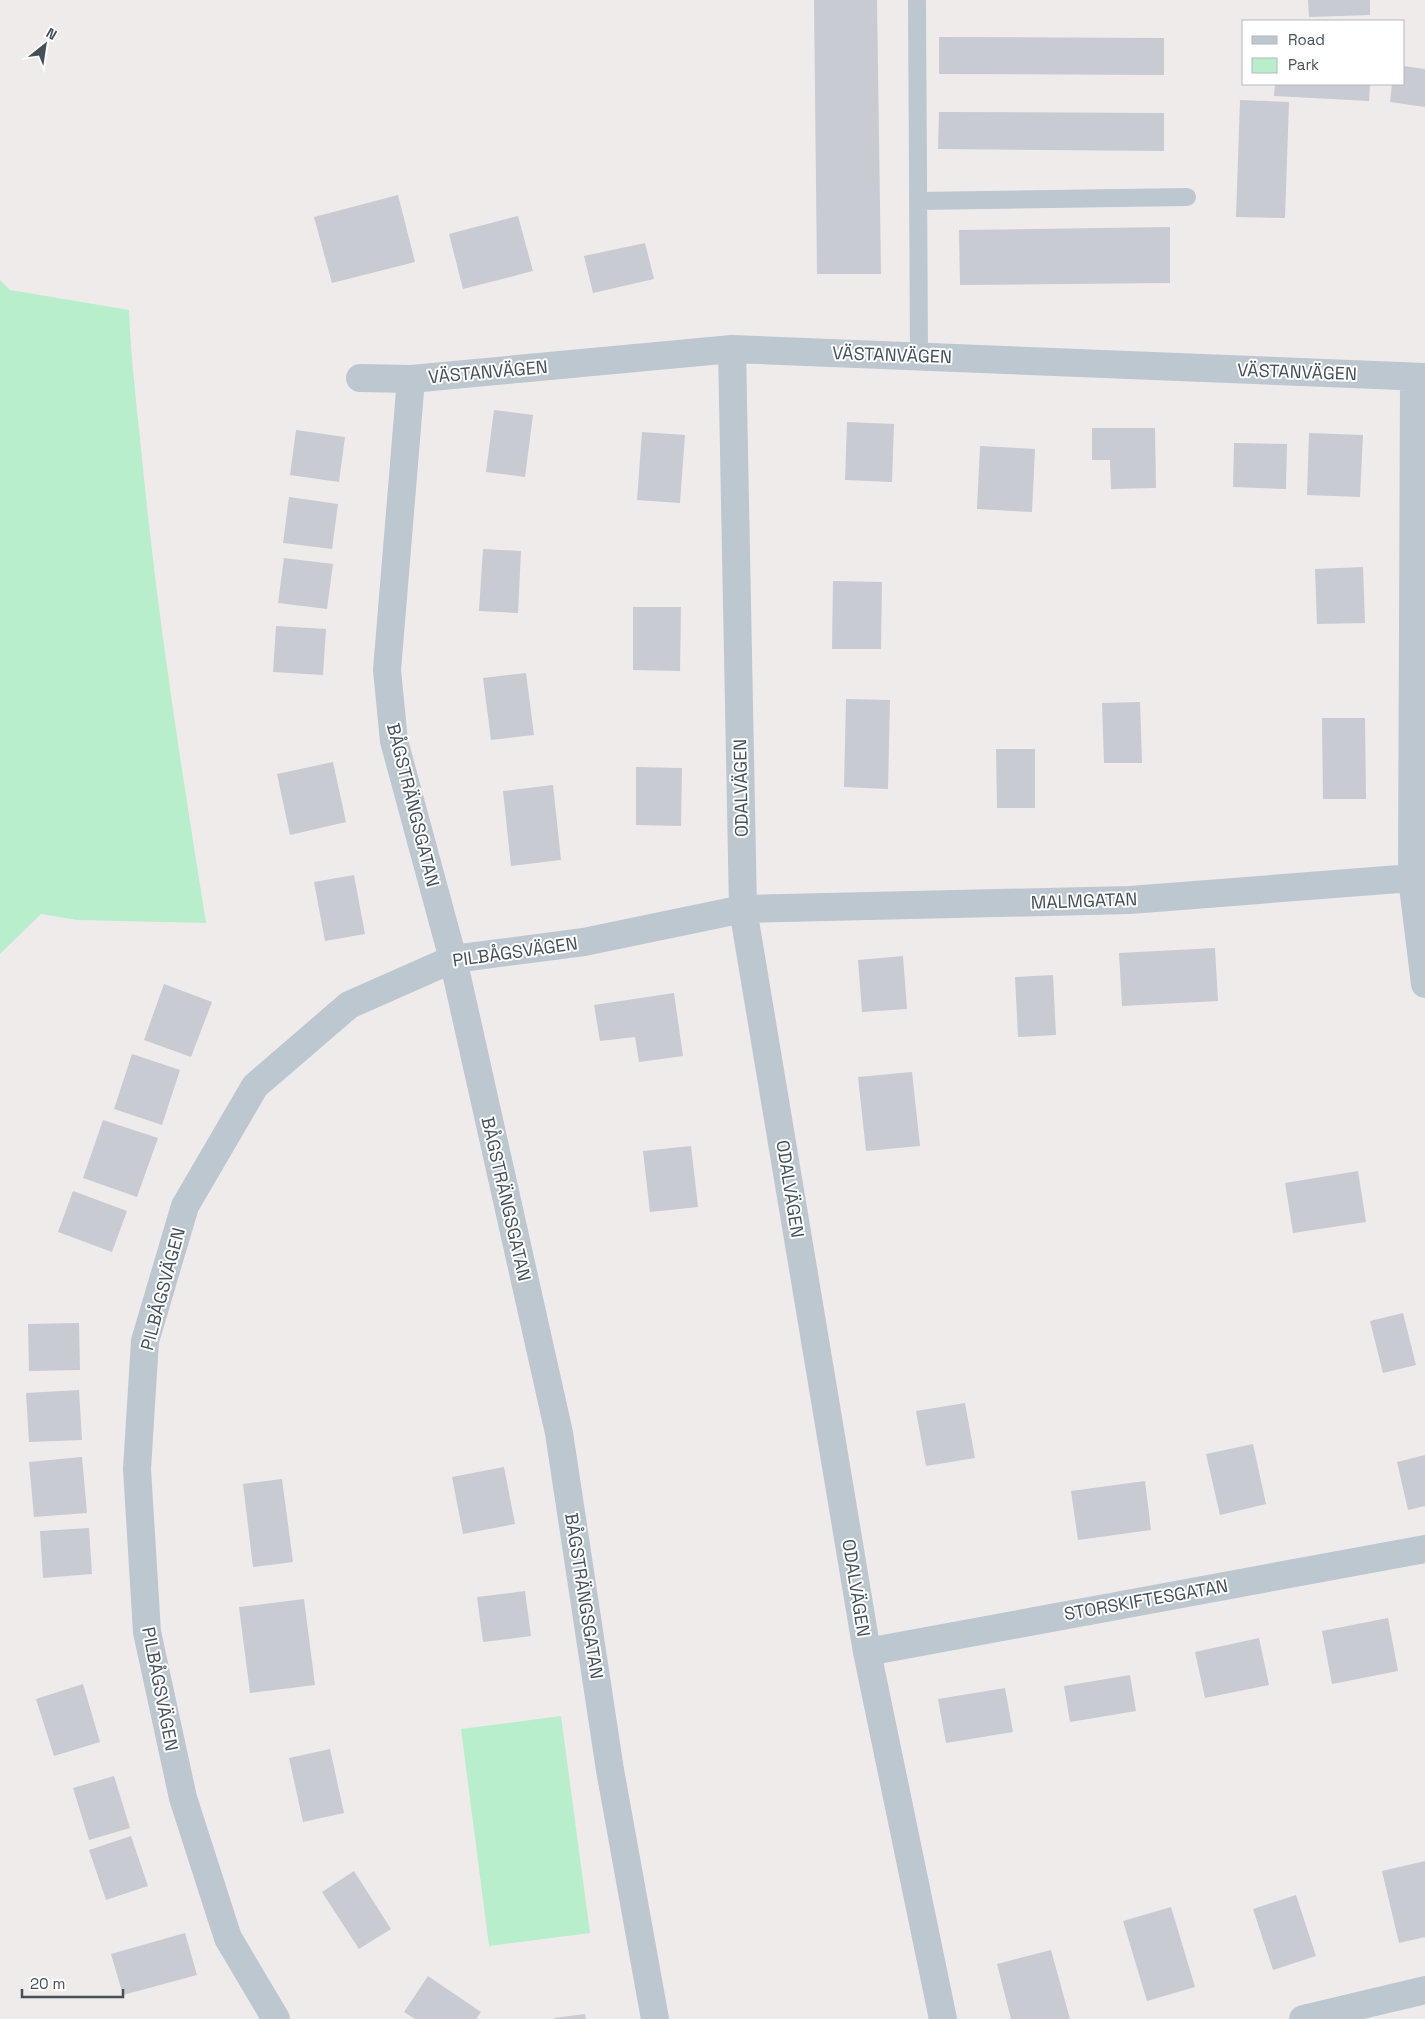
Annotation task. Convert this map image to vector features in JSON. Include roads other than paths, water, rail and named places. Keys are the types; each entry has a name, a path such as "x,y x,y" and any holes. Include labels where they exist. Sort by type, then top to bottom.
{"street":[{"name":"VÄSTANVÄGEN","path":"360,378 411,380 732,349 1419,377"},
{"name":"ODALVÄGEN","path":"732,349 743,909 867,1652 943,2019"},
{"path":"1419,377 1419,879 1425,984"},
{"name":"BÅGSTRÄNGSGATAN","path":"411,380 386,670 394,742 452,959 559,1433 610,1770 655,2019"},
{"name":"MALMGATAN","path":"743,909 1130,900 1419,879"},
{"name":"PILBÅGSVÄGEN","path":"276,2019 228,1938 182,1798 148,1632 137,1469 145,1341 185,1206 255,1086 349,1006 452,959 584,942 743,909"},
{"name":"STORSKIFTESGATAN","path":"867,1652 1425,1549"},
{"path":"1302,2019 1425,1990"}],"lane":[{"path":"917,0 919,356"},
{"path":"918,201 1187,197"}]}
